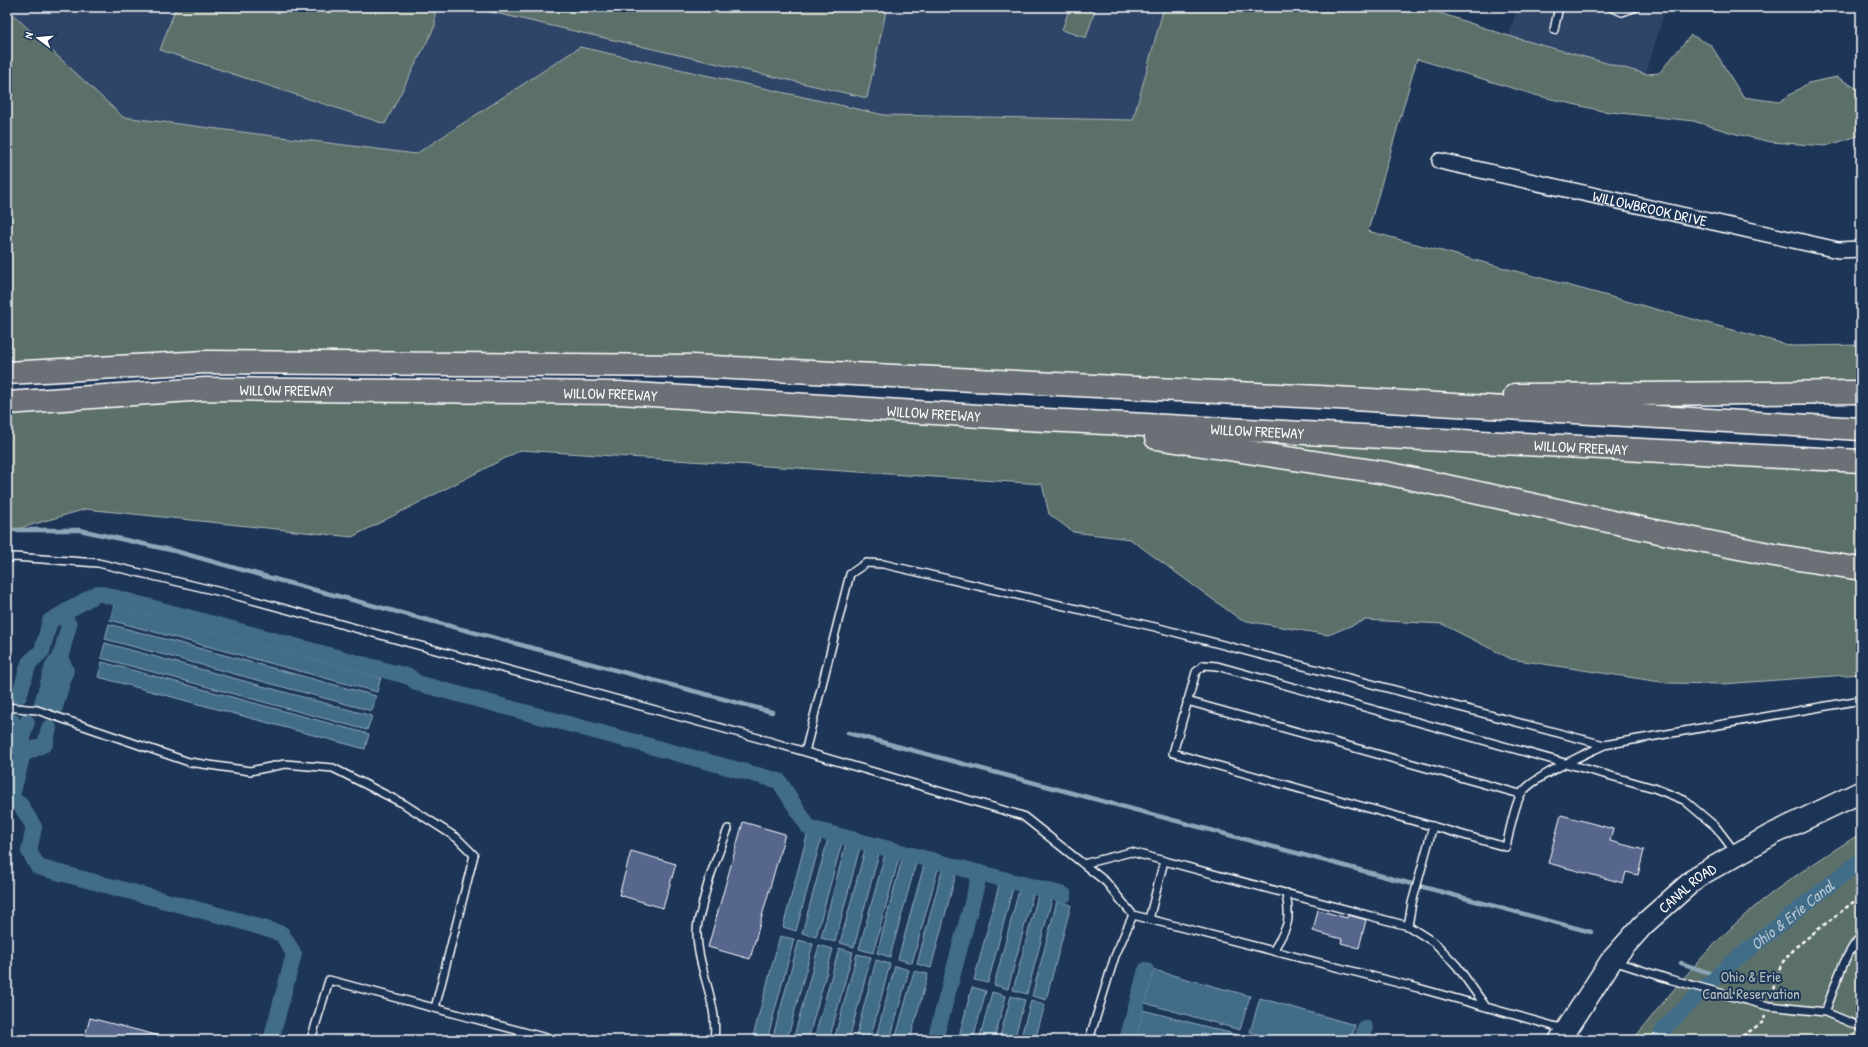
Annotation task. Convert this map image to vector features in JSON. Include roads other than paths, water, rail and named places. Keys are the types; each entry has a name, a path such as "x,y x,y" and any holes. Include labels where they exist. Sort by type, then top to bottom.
{"highway":[{"name":"WILLOW FREEWAY","path":"7,373 206,362 692,366 1320,397 1861,429"},
{"name":"WILLOW FREEWAY","path":"7,403 205,389 620,393 1026,419 1861,462"},
{"path":"1320,397 1861,392"},
{"path":"1026,419 1386,472 1658,532 1774,555 1861,569"}],"street":[{"name":"WILLOWBROOK DRIVE","path":"1440,162 1838,250 1861,249"},
{"name":"CANAL ROAD","path":"1563,1035 1611,961 1642,925 1698,876 1773,834 1861,792"}],"lane":[{"path":"1554,30 1559,7"},
{"path":"1611,7 1622,12 1636,7"},
{"path":"7,559 14,557 98,563 234,595 805,752 1023,816 1106,882 1133,915 1486,1007 1563,1035"},
{"path":"805,752 850,574 866,563 883,564 1155,627 1604,745"},
{"path":"1737,854 1716,827 1684,800 1654,788 1566,764 1217,666 1204,665 1196,672 1173,753 1506,847 1520,794 1531,782 1566,764 1604,745 1861,700"},
{"path":"1187,701 1520,794"},
{"path":"7,708 37,710 189,762 250,771 285,764 333,768 404,804 458,838 474,856 435,1008"},
{"path":"1408,926 1412,903 1433,826"},
{"path":"714,1040 715,1031 710,994 701,961 697,931 706,884 728,829"},
{"path":"1083,864 1131,852 1408,926 1435,943 1457,966 1486,1007"},
{"path":"1149,919 1164,861"},
{"path":"1273,951 1286,928 1290,913 1286,893"},
{"path":"1089,1040 1115,956 1133,915"},
{"path":"1825,1012 1838,979 1855,943 1861,936"},
{"path":"1611,961 1669,979 1768,1006 1825,1012 1861,1027"},
{"path":"311,1040 329,980 554,1040"}],"waterway":[{"path":"7,530 80,530 175,551 285,582 772,712"},
{"path":"19,696 29,663 42,651 50,621 98,593 410,677 417,683 779,781 809,828 1064,895"},
{"path":"41,707 53,666 60,658 69,625 63,614"},
{"path":"54,710 66,670 60,658"},
{"path":"12,721 8,736 23,754"},
{"path":"27,722 23,735 23,754 11,799 20,804 34,827 29,851 38,867 237,920 282,934 294,954 271,1040"},
{"path":"23,754 45,744 49,728"},
{"path":"848,733 1591,932"},
{"name":"Ohio & Erie Canal","path":"1659,1040 1665,1027 1729,965 1861,860"},
{"path":"935,1040 980,873"},
{"path":"1681,963 1718,976"},
{"path":"1127,1040 1146,970"},
{"path":"1362,1040 1365,1028"}],"park label":[{"name":"Ohio & Erie Canal Reservation","path":"1751,984"}]}
